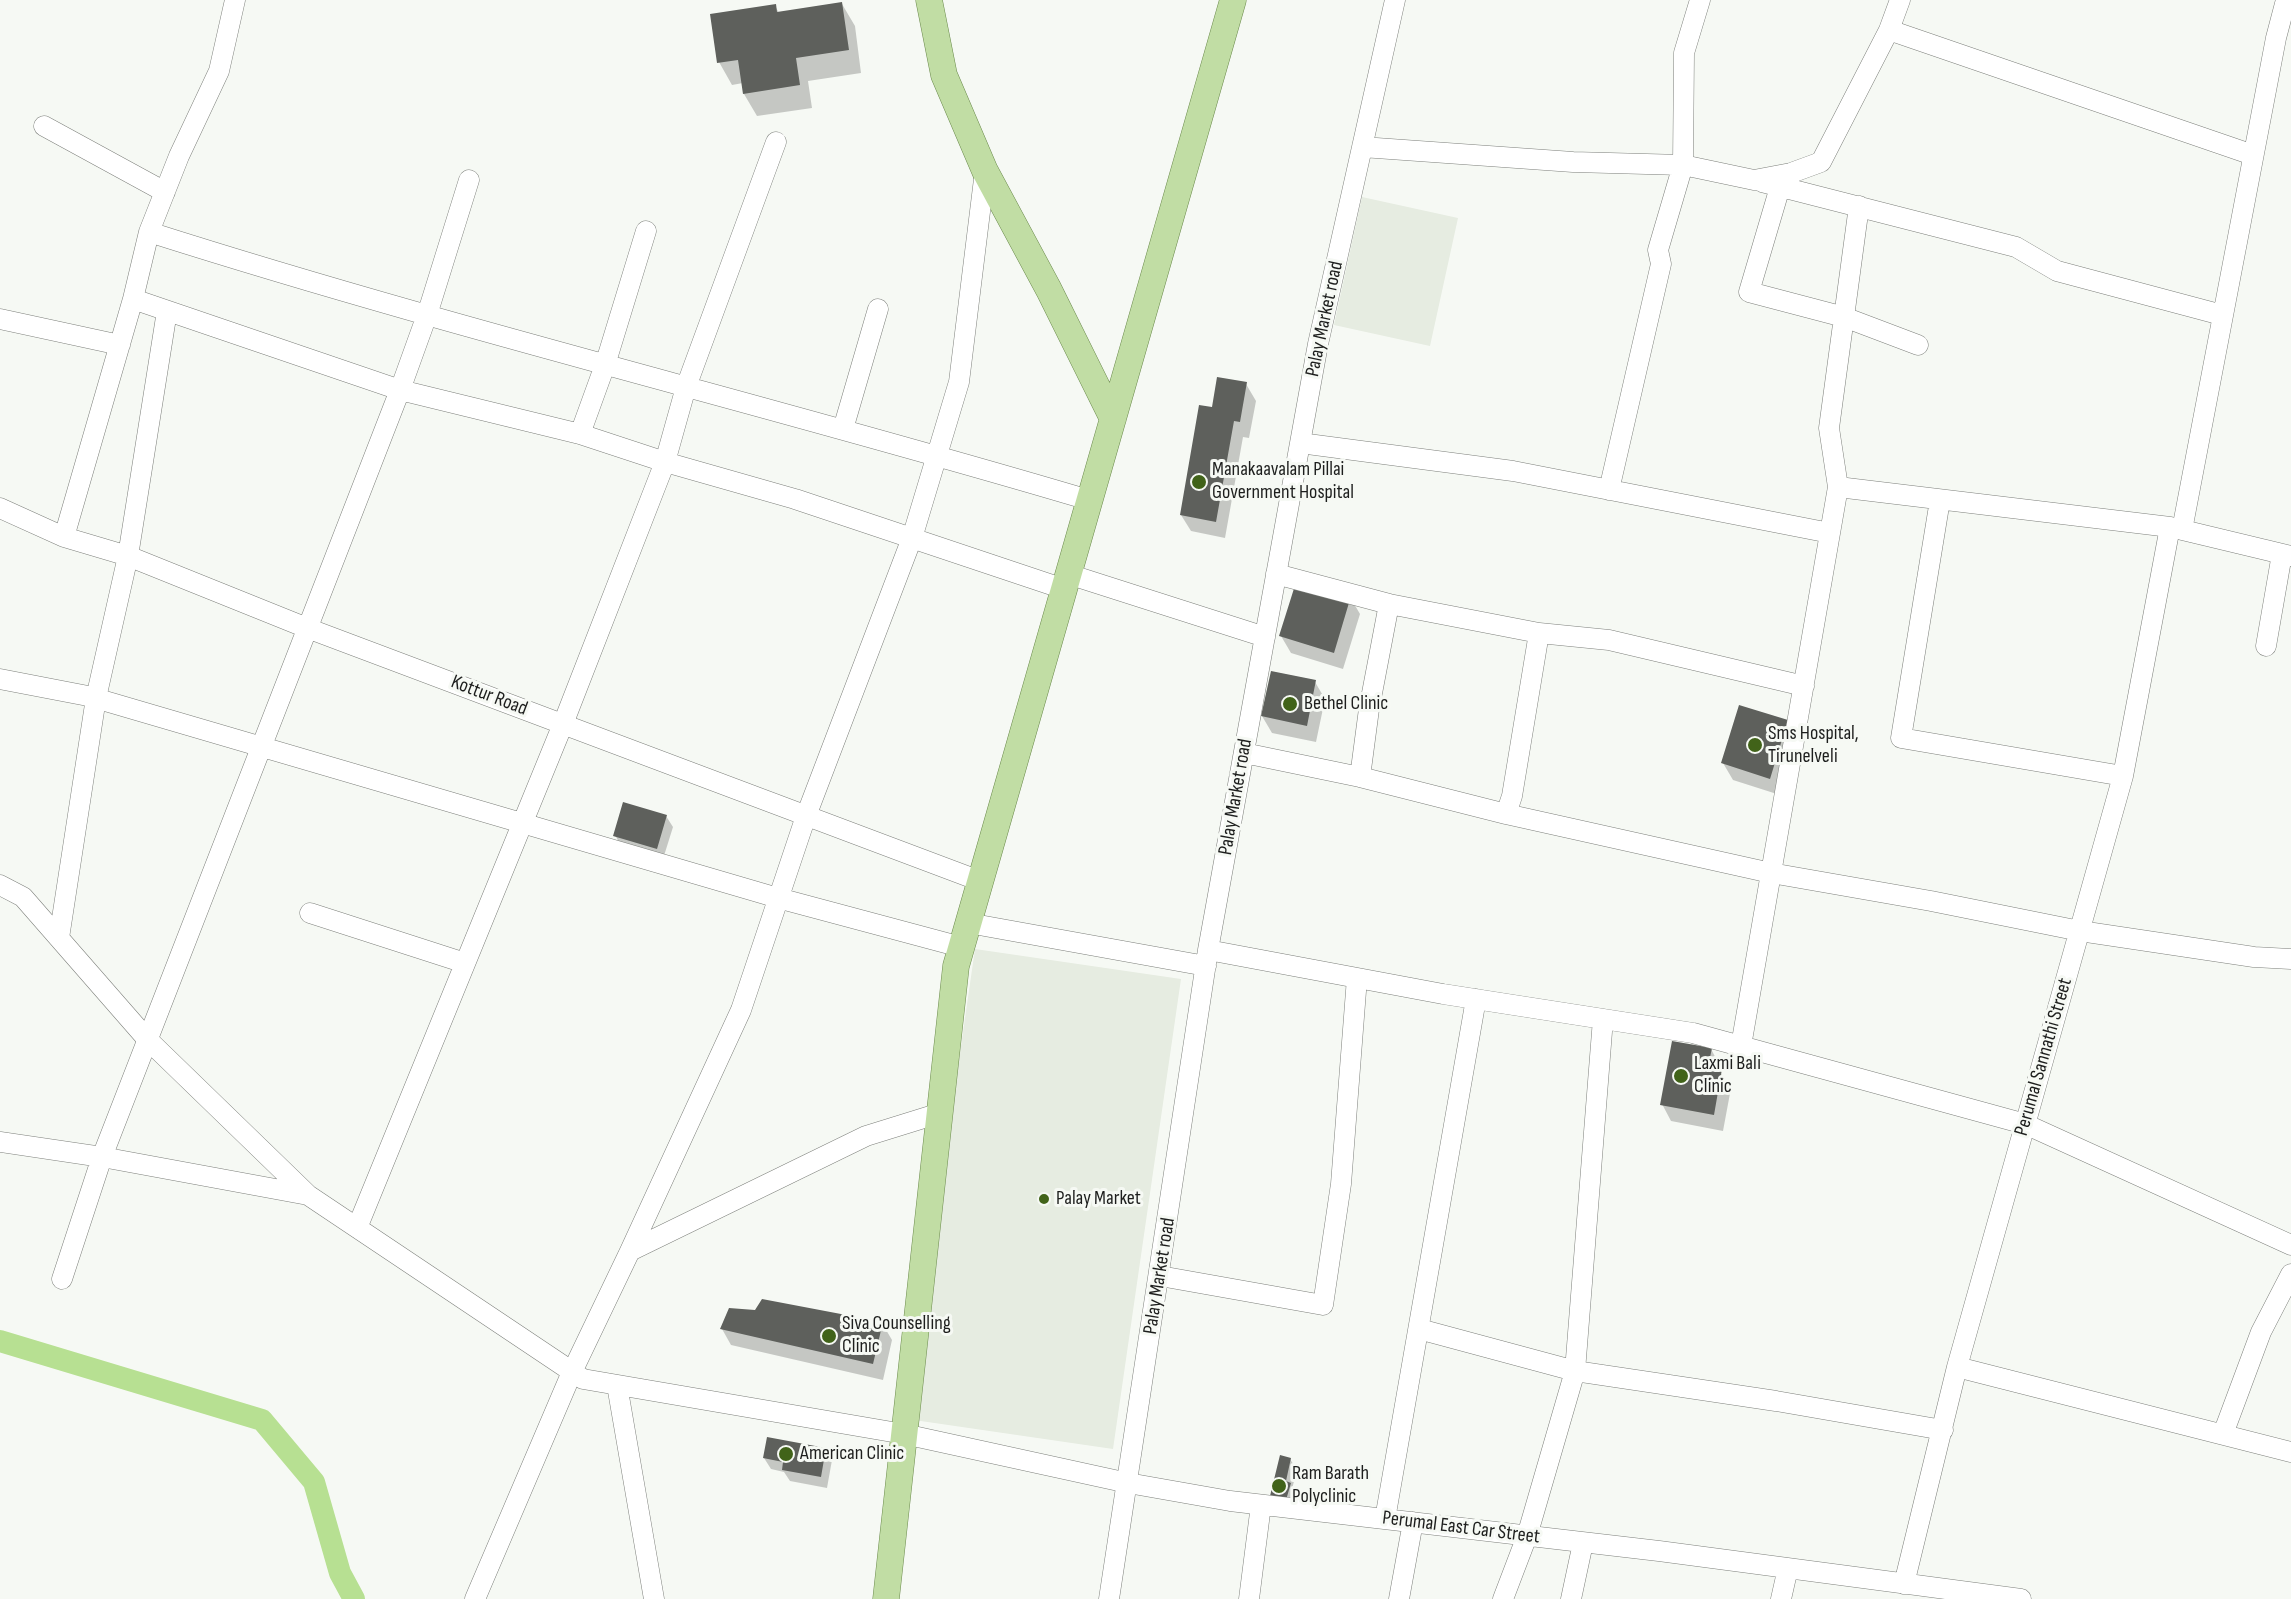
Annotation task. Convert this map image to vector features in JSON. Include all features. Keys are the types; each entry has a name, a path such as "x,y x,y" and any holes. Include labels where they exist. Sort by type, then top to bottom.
{"main road":[{"path":"929,0 945,75 985,171 1049,290 1113,419"},
{"path":"886,1599 956,966 1233,0"}],"street":[{"path":"64,537 133,299 149,232 179,156 219,71 235,0"},
{"name":"Palay Market road","path":"1110,1599 1207,958 1318,344 1395,0"},
{"path":"1610,490 1661,264 1658,250 1683,165 1684,53 1700,0"},
{"path":"1754,180 1791,173 1821,162 1889,30 1900,0"},
{"name":"Perumal Sannathi Street","path":"1904,1584 1957,1367 2123,776 2222,315 2276,38 2286,0"},
{"path":"1889,30 2253,155"},
{"path":"44,126 165,192"},
{"path":"357,1228 563,724 665,462 686,387 776,142"},
{"path":"1362,147 1574,162 1683,165 1754,180 2016,247 2057,271 2222,315"},
{"path":"476,1599 572,1372 741,1010 806,816 912,538 959,382 985,171"},
{"path":"62,1279 102,1157 428,315 469,180"},
{"path":"1780,187 1749,292 1844,317 1918,345"},
{"path":"1741,1046 1838,487 1829,428 1859,206"},
{"path":"580,434 605,365 646,231"},
{"path":"149,232 428,315 937,454 1089,500"},
{"path":"133,299 400,390 580,434 665,462 795,499 912,538 1265,637"},
{"path":"843,429 878,309"},
{"path":"59,938 96,698 128,556 167,311"},
{"path":"0,319 120,345"},
{"path":"1300,443 1513,471 1830,533"},
{"path":"1838,487 2176,529 2286,555 2266,646"},
{"path":"1940,500 1901,738 2123,776"},
{"name":"Kottur Road","path":"1,514 64,537 128,556 307,628 980,881"},
{"path":"1276,573 1389,604 1539,633 1609,640 1804,686"},
{"path":"1360,777 1369,709 1389,604"},
{"path":"1506,814 1512,796 1539,633"},
{"path":"0,679 96,698 778,898 961,947"},
{"path":"1244,753 1360,777 1506,814 1771,873 1931,901 2080,931 2254,957 2291,959"},
{"path":"0,885 23,897 147,1039 308,1195"},
{"path":"310,913 465,963"},
{"path":"968,923 1357,978 1693,1033 2025,1124 2291,1245"},
{"path":"1160,1276 1323,1305 1341,1184 1357,978"},
{"path":"1385,1519 1476,999"},
{"path":"1503,1599 1527,1536 1575,1371 1603,1019"},
{"path":"630,1251 866,1136 940,1113"},
{"path":"0,1142 102,1157 308,1195"},
{"name":"Perumal East Car Street","path":"308,1195 582,1379 904,1434 1128,1483 1262,1505 1788,1568 1999,1598 2021,1599"},
{"path":"2223,1434 2261,1332 2291,1274"},
{"path":"1419,1329 1575,1371 1776,1401 1943,1430"},
{"path":"1957,1367 2291,1452"},
{"path":"617,1385 654,1599"},
{"path":"1249,1599 1262,1505"},
{"path":"1399,1599 1413,1522"},
{"path":"1571,1599 1583,1543"},
{"path":"1781,1599 1788,1568"}],"shaded area":[{"path":"1362,197 1458,218 1430,346 1334,325"},
{"name":"Palay Market","path":"975,949 1181,979 1113,1449 907,1419"}],"building":[{"path":"842,2 849,50 796,58 800,85 743,94 738,60 717,63 710,14 776,4 777,12"},
{"path":"1217,377 1247,382 1240,422 1234,421 1216,522 1180,515 1199,405 1212,407"},
{"path":"1297,579 1351,596 1334,653 1279,636"},
{"path":"1271,671 1316,680 1307,726 1261,716"},
{"path":"1739,705 1788,720 1770,779 1721,763"},
{"path":"623,802 667,815 657,849 613,836"},
{"path":"1672,1041 1712,1048 1708,1067 1722,1069 1714,1115 1660,1105"},
{"path":"762,1299 883,1322 873,1364 720,1329 729,1308 755,1310"},
{"path":"767,1437 826,1448 821,1477 782,1470 783,1462 763,1458"},
{"path":"1280,1455 1291,1458 1286,1481 1291,1483 1286,1500 1270,1496"}],"waterway":[{"path":"0,1341 262,1420 314,1482 340,1573 354,1599"}],"place":[{"name":"Manakaavalam Pillai Government Hospital","path":"1199,482"},
{"name":"Bethel Clinic","path":"1290,704"},
{"name":"Sms Hospital, Tirunelveli","path":"1755,745"},
{"name":"Laxmi Bali Clinic","path":"1681,1076"},
{"name":"Palay Market","path":"1044,1199"},
{"name":"Siva Counselling Clinic","path":"829,1336"},
{"name":"American Clinic","path":"786,1454"},
{"name":"Ram Barath Polyclinic","path":"1279,1486"}]}
